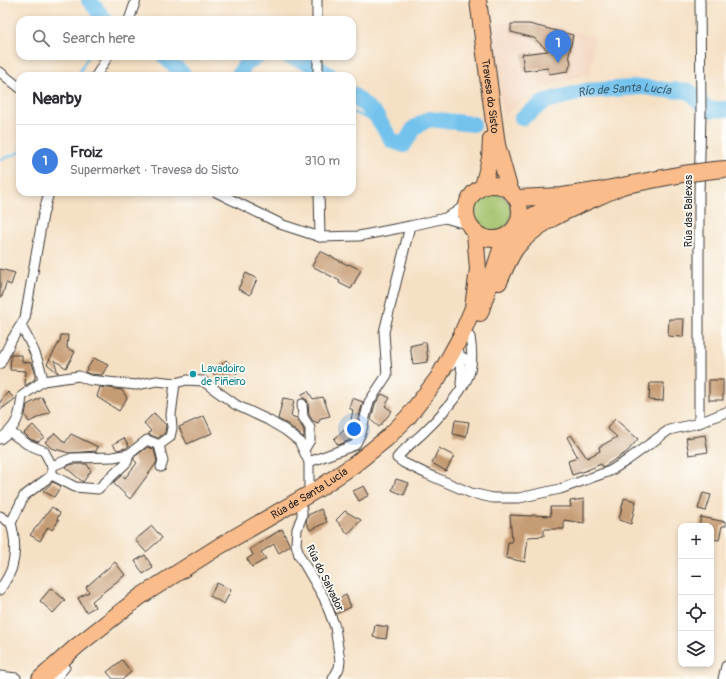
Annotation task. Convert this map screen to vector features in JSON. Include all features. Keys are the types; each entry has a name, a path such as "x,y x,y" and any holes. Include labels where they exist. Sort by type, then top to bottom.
{"highway":[{"name":"Travesa do Sisto","path":"473,0 491,138 490,158 484,187"},
{"name":"Travesa do Sisto","path":"478,0 497,145 513,195"},
{"path":"513,195 562,196 683,174 720,169"},
{"path":"518,224 520,211 513,195 502,187 493,185 484,187 476,191 471,196 467,204 466,211 472,229 482,237 497,239 505,237 512,232 518,224 547,208 596,191"},
{"path":"475,315 488,307 515,249 528,236 546,222 622,186"},
{"name":"Rúa de Santa Lucía","path":"40,679 77,646 141,596 218,547 330,481 386,439 408,417 438,378 461,336 475,315 478,269 472,229"},
{"name":"Rúa de Santa Lucía","path":"52,679 125,616 164,588 246,540 330,494 392,446 416,423 462,360 470,337 475,315 505,237"}],"street":[{"path":"130,16 136,0"},
{"path":"317,0 317,16"},
{"name":"Rúa das Balexas","path":"699,423 699,194 701,113 700,0"},
{"path":"98,72 106,60"},
{"path":"318,60 318,72"},
{"path":"0,72 16,85"},
{"path":"0,364 11,341 25,318 43,215 48,196"},
{"path":"224,196 283,225 320,237 359,236 410,226 444,218 467,204"},
{"path":"319,196 320,237"},
{"path":"444,218 472,229"},
{"path":"309,462 355,445 361,433 369,402 387,375 384,332 410,226"},
{"path":"460,389 462,360 475,315"},
{"path":"21,326 31,343 42,371 43,381"},
{"path":"462,360 470,373 460,389 428,428 403,450 397,458 427,474 471,493 493,498 519,498 560,488 610,471 669,430 699,423 726,412"},
{"path":"371,451 381,448 403,430 433,393 452,362 462,360"},
{"path":"0,439 10,432 20,412 22,396 43,381 79,376 89,380 136,384 157,381 175,383 187,380 203,381 236,404 268,420 285,430 299,441 309,462 309,494"},
{"path":"159,445 170,437 172,428 170,415 175,383"},
{"path":"302,404 303,417 310,428 310,440 304,450"},
{"path":"10,432 27,444 44,452 52,471 75,487 98,489 127,462 129,454"},
{"path":"10,523 24,496 52,471 72,458 129,454 147,440 159,445"},
{"path":"159,445 163,461 161,466"},
{"name":"Rúa do Salvador","path":"302,510 302,516 297,529 296,544 299,555 324,598 335,627 340,661 339,668 333,679"},
{"path":"0,516 10,523 14,537 12,569 0,590"},
{"path":"723,679 726,666"},
{"path":"0,676 16,678"}],"shaded area":[{"path":"533,21 564,28 594,38 590,73 561,81 536,91 503,116 490,24"}],"green space":[{"path":"489,194 497,194 507,199 511,206 511,220 507,227 497,232 489,232 479,227 477,224 474,217 474,209 479,199 482,197"}],"building":[{"path":"511,24 529,24 573,35 569,55 571,63 568,71 549,74 548,68 524,71 522,54 548,51 534,38 511,32"},
{"path":"320,251 361,270 351,289 339,283 340,281 312,266"},
{"path":"0,269 15,273 11,285 6,283 2,297 0,297"},
{"path":"246,273 257,279 250,295 238,289"},
{"path":"669,319 684,319 683,337 668,336"},
{"path":"61,335 68,335 67,348 75,352 66,368 54,360 58,373 47,364 60,341"},
{"path":"426,342 428,362 413,364 410,346"},
{"path":"11,355 22,355 22,362 32,363 35,379 25,386 26,371 10,370"},
{"path":"94,358 108,365 102,375 85,372"},
{"path":"226,360 238,372 225,385 213,373"},
{"path":"709,380 723,380 723,400 709,400"},
{"path":"650,383 664,383 663,401 649,400"},
{"path":"100,387 122,390 127,398 119,411 97,397"},
{"path":"308,391 313,399 323,397 330,416 321,418 318,423 313,421 309,415 307,400 303,398 302,394"},
{"path":"8,392 15,399 0,410 0,402"},
{"path":"382,394 390,398 385,406 392,411 379,427 371,420 375,404"},
{"path":"42,397 50,412 29,422 25,415 27,405"},
{"path":"283,398 294,400 291,416 297,418 304,430 304,438 289,425 278,419"},
{"path":"352,398 363,402 355,431 350,440 338,445 334,439 350,425 353,410 349,408"},
{"path":"154,413 166,425 165,433 158,438 148,434 151,431 144,423"},
{"path":"204,416 212,433 187,444 179,427"},
{"path":"615,419 638,439 627,452 603,467 601,464 572,475 568,461 578,458 567,437 571,435 587,458 600,451 599,447 617,437 607,428"},
{"path":"455,420 469,422 466,437 453,434"},
{"path":"33,425 44,437 38,442 30,439 24,433"},
{"path":"55,433 65,443 71,434 98,447 96,451 69,453 51,448 45,442"},
{"path":"705,435 708,452 689,455 686,438"},
{"path":"124,438 129,446 117,450 113,444"},
{"path":"148,447 154,449 157,461 130,499 113,483 122,475 125,478 137,463 134,460 134,457"},
{"path":"439,448 454,456 446,471 432,463"},
{"path":"73,464 87,464 91,471 83,482 65,467"},
{"path":"396,479 409,483 404,495 392,490"},
{"path":"53,482 61,486 54,497 43,491"},
{"path":"364,486 369,495 359,501 353,491"},
{"path":"703,493 711,495 706,511 698,509"},
{"path":"624,498 636,501 631,524 619,520"},
{"path":"584,499 584,523 564,520 564,529 544,529 544,536 528,537 525,562 506,558 508,542 512,542 510,515 551,516 550,507 571,507 570,501"},
{"path":"52,507 60,513 57,519 59,520 52,530 48,527 40,541 30,535"},
{"path":"321,509 327,522 310,530 306,522 308,515"},
{"path":"345,511 361,520 348,534 336,520"},
{"path":"701,517 726,522 726,526 722,526 719,540 714,539 714,523 700,523"},
{"path":"152,526 162,538 146,552 135,540"},
{"path":"282,529 290,546 279,553 274,544 261,552 266,559 252,567 247,559 253,555 250,549"},
{"path":"145,555 153,568 143,574 135,561"},
{"path":"115,562 125,575 92,601 95,607 86,612 78,598 89,592 86,587"},
{"path":"217,583 231,590 224,604 210,596"},
{"path":"51,588 65,600 53,613 40,601"},
{"path":"346,595 351,607 336,614 332,602"},
{"path":"375,625 388,627 386,639 373,637"},
{"path":"122,660 131,672 123,679 113,679 107,672"}],"waterway":[{"name":"Río de Santa Lucía","path":"89,0 102,16"},
{"path":"80,72 86,60"},
{"name":"Río de Santa Lucía","path":"168,60 181,72"},
{"name":"Río de Santa Lucía","path":"240,72 246,63 251,60"},
{"name":"Río de Santa Lucía","path":"300,60 314,65 325,72"},
{"name":"Río de Santa Lucía","path":"522,118 546,101 586,91 643,87 689,91 708,110 726,109"},
{"name":"Río de Santa Lucía","path":"356,97 375,114 392,141 404,145 414,128 429,119 473,124"},
{"path":"356,114 382,124"},
{"path":"0,160 16,154"}],"place":[{"name":"Froiz","path":"558,63"},
{"name":"Lavadoiro de Piñeiro","path":"193,374"}]}
